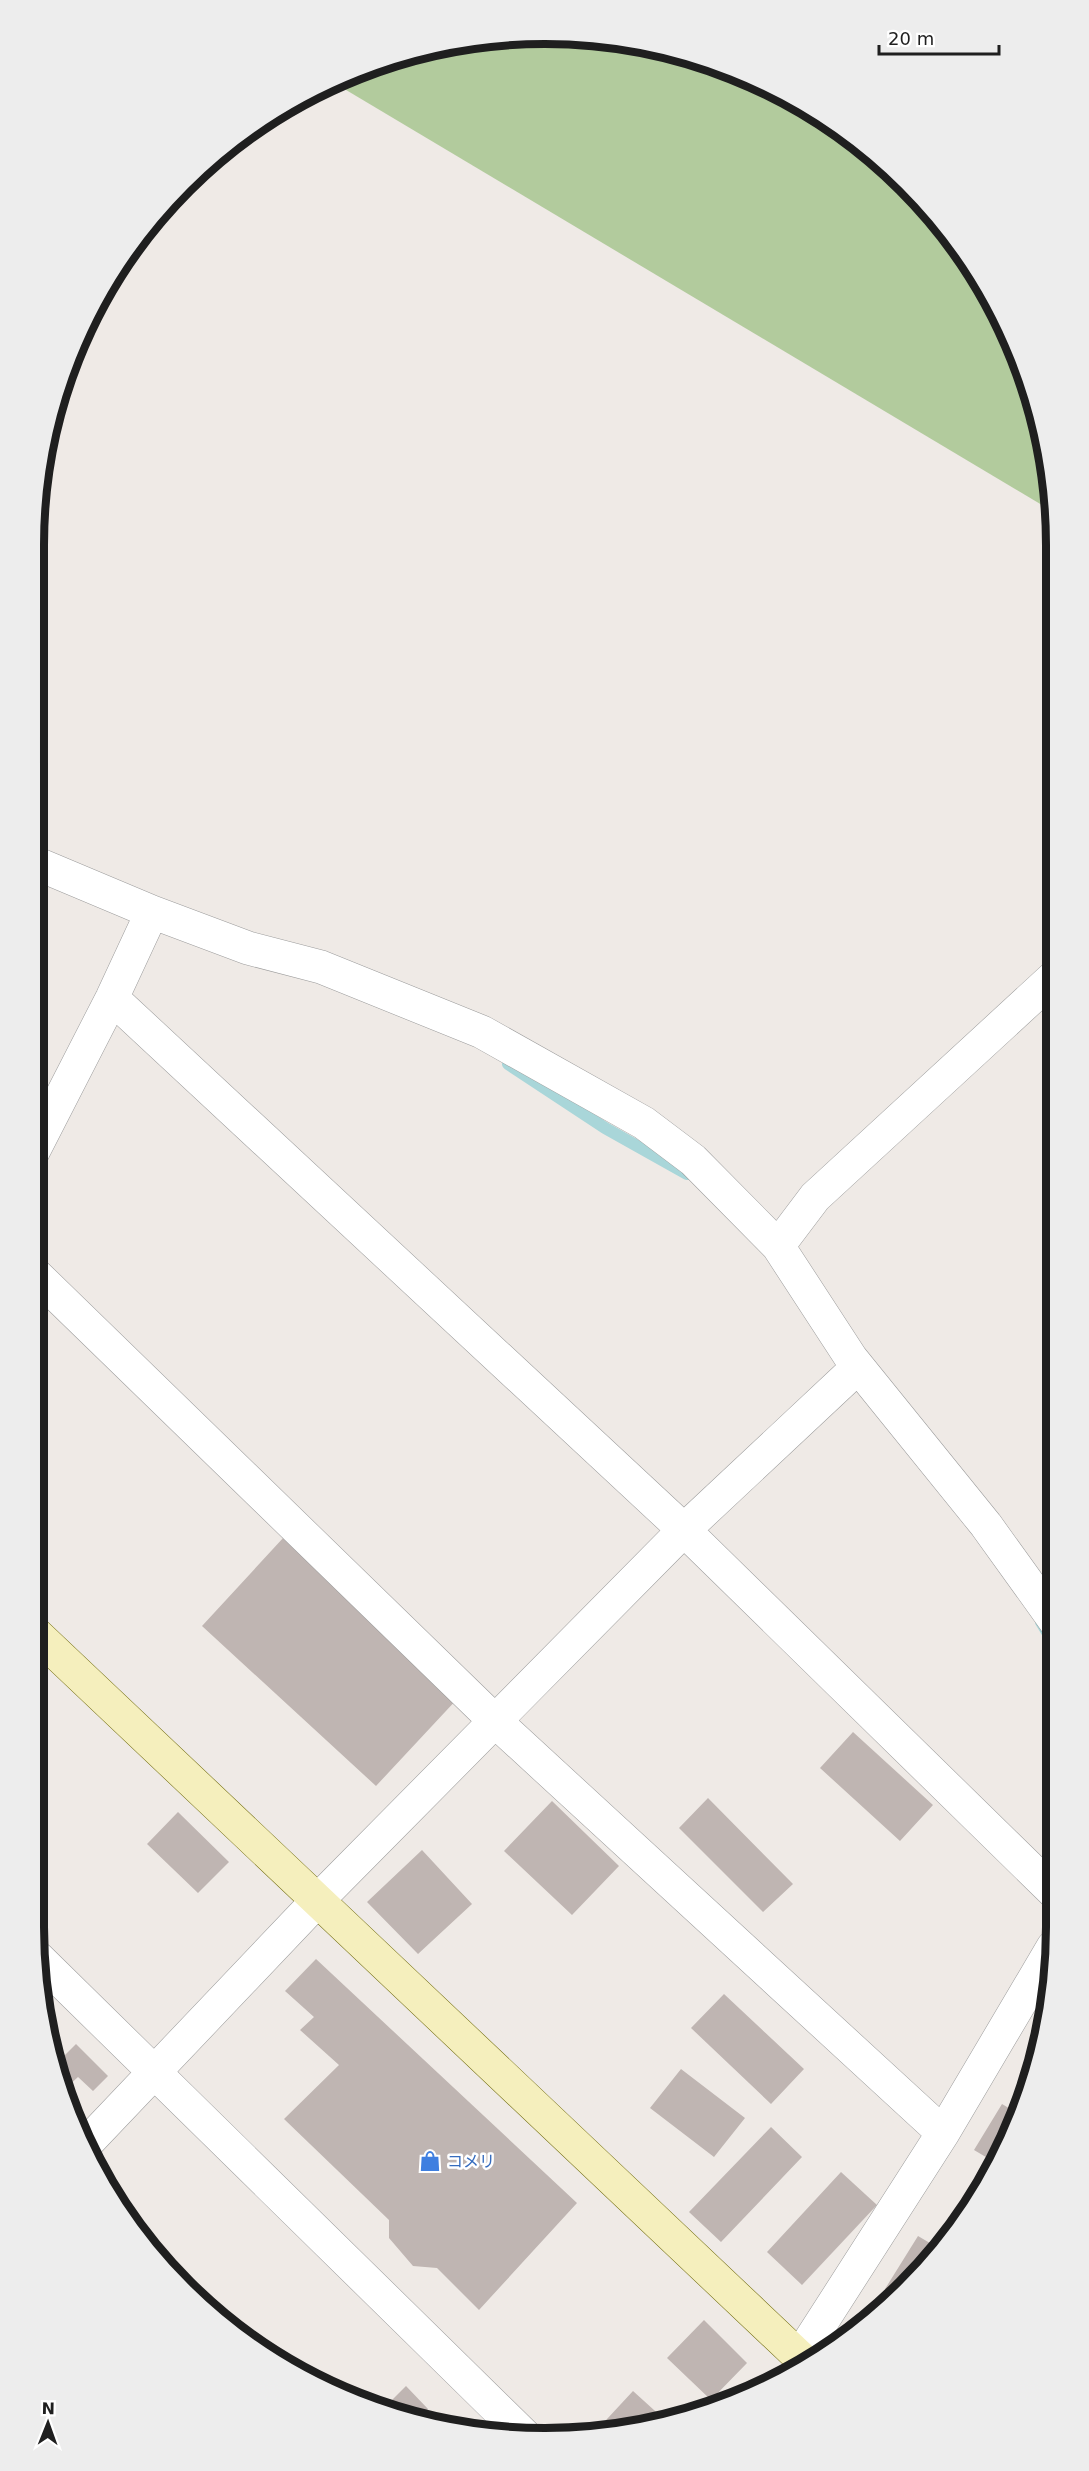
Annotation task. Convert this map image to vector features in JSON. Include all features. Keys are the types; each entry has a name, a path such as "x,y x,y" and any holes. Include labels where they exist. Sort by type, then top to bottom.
{"street":[{"path":"44,867 152,912 248,948 321,967 482,1032 644,1123 693,1161 778,1246 858,1366 986,1525 1046,1609"},
{"path":"44,1131 112,998 152,912"},
{"path":"778,1246 815,1197 1046,984"},
{"path":"112,998 684,1530 1046,1884"},
{"path":"44,1283 495,1721 943,2133"},
{"path":"91,2139 317,1901 684,1530 858,1366"},
{"path":"44,1641 800,2357"},
{"path":"808,2352 943,2133 1044,1963"},
{"path":"46,1965 515,2426"}],"green space":[{"path":"512,45 577,45 642,53 706,70 766,95 795,111 849,147 899,190 921,214 961,266 994,323 1019,383 1036,447 1043,506 341,87 383,70 447,53"}],"building":[{"path":"284,1537 459,1697 376,1786 202,1626"},
{"path":"853,1732 933,1805 900,1841 820,1768"},
{"path":"708,1798 793,1884 763,1912 679,1828"},
{"path":"552,1801 619,1866 572,1915 504,1851"},
{"path":"178,1812 229,1862 198,1893 147,1844"},
{"path":"422,1850 472,1904 418,1954 367,1902"},
{"name":"コメリ","path":"316,1959 577,2203 479,2310 437,2268 413,2266 389,2238 389,2220 284,2119 339,2065 300,2030 314,2017 285,1991"},
{"path":"724,1994 804,2069 771,2104 691,2028"},
{"path":"76,2044 108,2076 93,2091 78,2077 69,2085 62,2058"},
{"path":"681,2069 745,2118 714,2157 650,2108"},
{"path":"1002,2104 1011,2109 988,2158 974,2150"},
{"path":"771,2127 802,2157 721,2242 689,2212"},
{"path":"841,2172 877,2205 802,2285 767,2252"},
{"path":"918,2236 932,2244 899,2281 888,2291 885,2289"},
{"path":"704,2320 747,2363 710,2399 667,2358"},
{"path":"406,2386 428,2409 425,2412 389,2403"},
{"path":"633,2391 658,2414 642,2418 603,2424"}],"waterway":[{"path":"508,1064 605,1128 687,1174"},
{"path":"1041,1622 1046,1630"}],"place":[{"name":"コメリ","path":"430,2161"}]}
